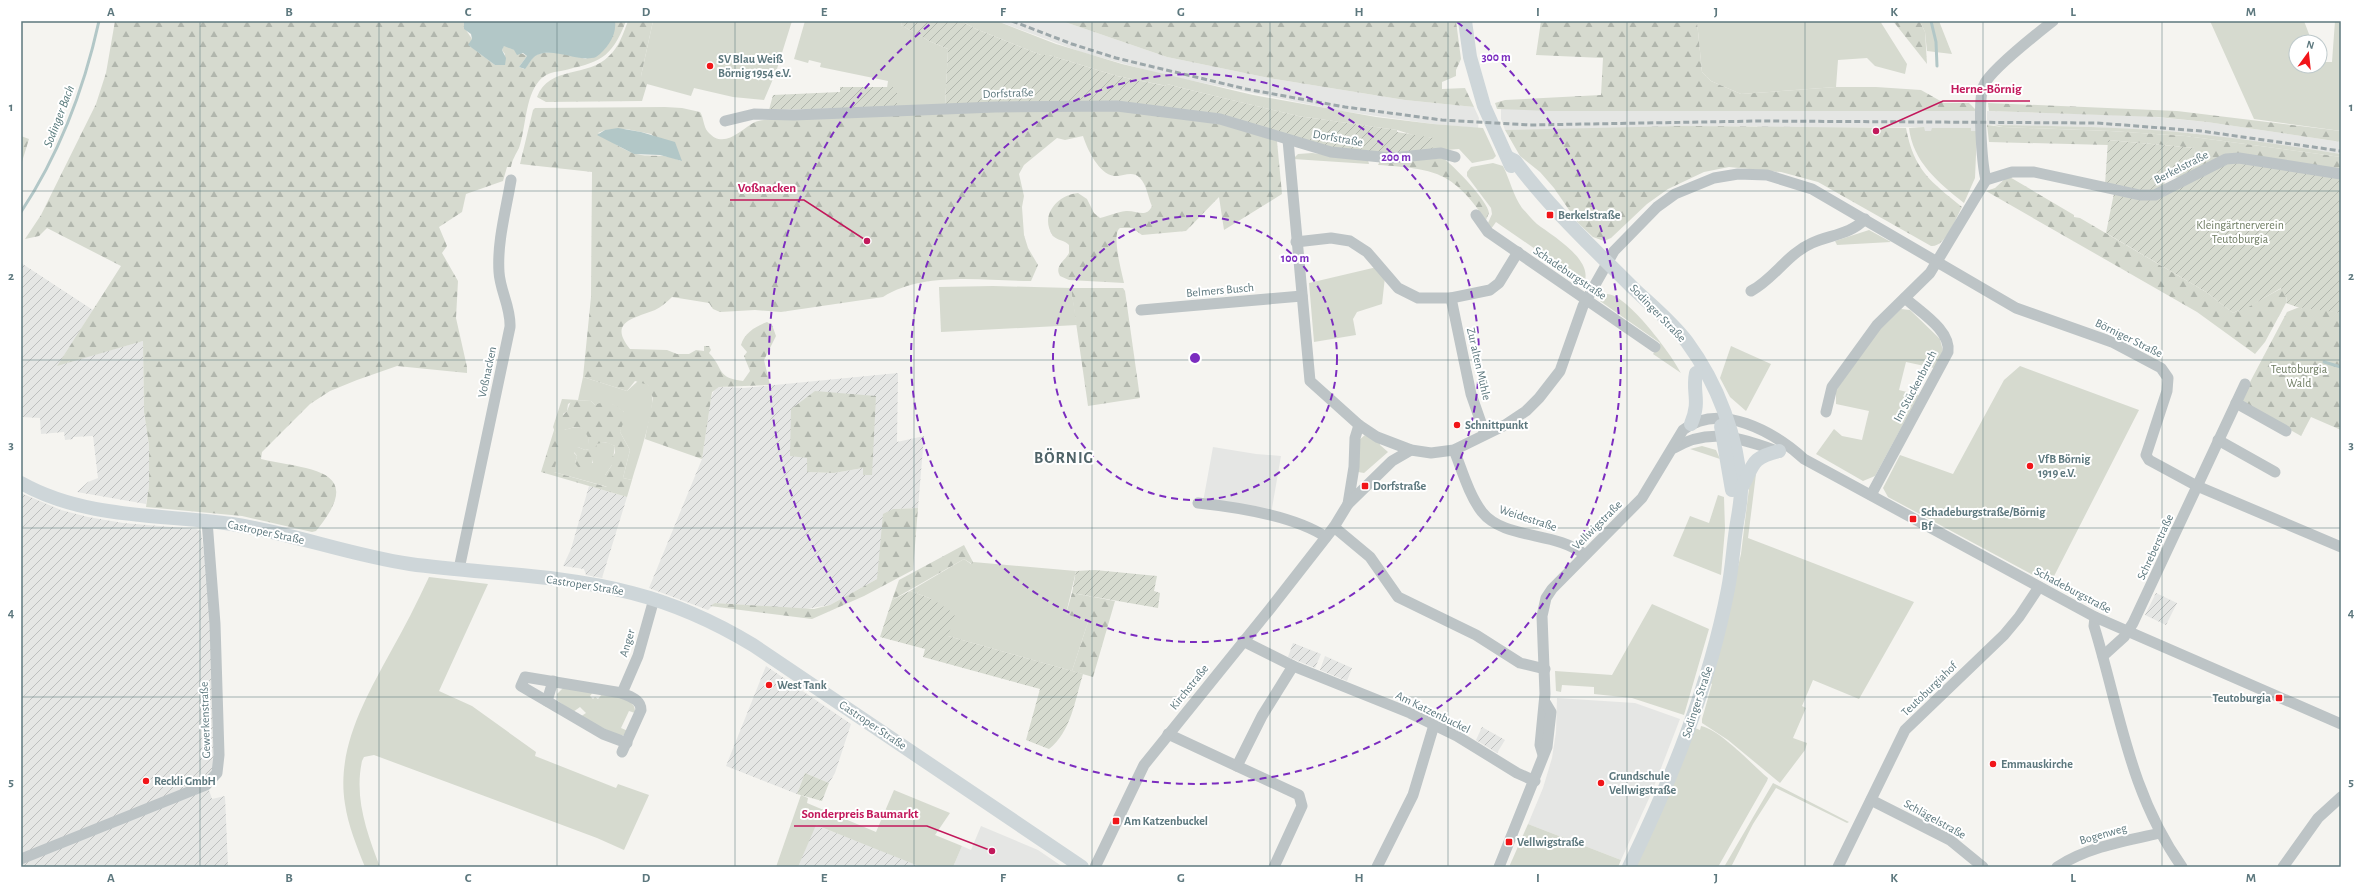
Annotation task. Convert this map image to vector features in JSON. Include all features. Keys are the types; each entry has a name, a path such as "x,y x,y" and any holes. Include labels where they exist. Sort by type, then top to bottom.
{"main road":[{"name":"Sodinger Straße","path":"1465,21 1470,56 1484,106 1509,158 1510,164 1526,187 1675,340 1723,418"},
{"name":"Sodinger Straße","path":"1605,267 1687,342 1708,376 1723,418 1741,490 1740,515 1736,528 1732,568 1724,608 1696,708 1662,799 1629,867"},
{"path":"1691,424 1697,403 1694,381 1696,373"},
{"name":"Sodinger Straße","path":"1728,436 1732,489 1732,514 1736,528"},
{"path":"1741,490 1750,467 1754,462 1779,451"},
{"name":"Castroper Straße","path":"21,483 45,495 83,507 119,513 207,521 260,530 390,560 595,585 654,598 710,621 754,645 1082,867"}],"street":[{"path":"1826,412 1832,387 1877,326 1930,273 1939,261 1986,180 1982,145 1981,97 1984,85 2036,34 2053,21"},
{"name":"Dorfstraße","path":"725,121 754,114 1096,105 1220,119 1331,152 1391,158 1442,154 1455,157"},
{"path":"1288,140 1296,242 1310,381 1360,426 1377,437 1411,450 1431,452 1454,450 1526,411 1553,382 1567,358 1586,300 1618,246 1657,207 1675,194 1714,178 1738,174 1767,174 1812,189 1939,261"},
{"name":"Berkelstraße","path":"1986,180 2012,172 2029,171 2140,195 2155,195 2231,158 2341,174"},
{"name":"Voßnacken","path":"459,569 510,327 510,311 500,278 499,264 511,180"},
{"name":"Schadeburgstraße","path":"1476,215 1488,232 1655,346"},
{"path":"1751,291 1764,284 1777,268 1794,254 1811,243 1852,230 1865,219"},
{"path":"1296,242 1331,238 1350,241 1367,252 1398,288 1410,296 1418,298 1452,298 1482,293 1495,287 1518,252"},
{"name":"Börniger Straße","path":"1939,261 2016,308 2112,342 2161,368 2168,378 2167,391 2146,455 2149,460 2197,486 2341,546"},
{"name":"Belmers Busch","path":"1141,310 1302,296"},
{"name":"Zur alten Mühle","path":"1452,298 1471,394 1486,434"},
{"name":"Im Stückenbruch","path":"1871,495 1948,352 1949,346 1946,335 1905,298"},
{"name":"Schreberstraße","path":"2103,656 2127,632 2245,384"},
{"path":"2236,403 2286,431"},
{"path":"1691,424 1723,418"},
{"name":"Schadeburgstraße","path":"1723,418 1757,428 1796,451 1804,459"},
{"name":"Vellwigstraße","path":"1498,867 1535,781 1543,755 1548,747 1551,712 1545,702 1542,616 1546,598 1552,589 1642,498 1674,448 1677,438 1691,424"},
{"name":"Kirchstraße","path":"1348,504 1354,467 1355,438 1360,426"},
{"name":"Vellwigstraße","path":"1674,448 1688,439 1699,436 1728,436"},
{"name":"Schadeburgstraße","path":"1728,436 1804,459 2095,617 2341,724"},
{"path":"2218,440 2275,472"},
{"name":"Kirchstraße","path":"1095,867 1139,772 1334,527 1348,504 1392,462 1411,450"},
{"name":"Weidestraße","path":"1454,450 1478,506 1488,518 1509,528 1568,544 1585,555"},
{"path":"1198,503 1285,519 1316,530 1326,537"},
{"name":"Gewerkenstraße","path":"21,859 206,786 217,773 219,755 214,624 207,521"},
{"path":"1334,527 1370,557 1398,597 1476,635 1520,663 1545,669"},
{"name":"Teutoburgiahof","path":"1838,867 1905,730 2004,635 2019,618 2039,587"},
{"name":"Anger","path":"622,693 638,656 654,598"},
{"path":"2095,617 2094,626 2135,776 2160,833 2182,867"},
{"name":"Am Katzenbuckel","path":"1243,641 1293,666 1457,736 1516,773 1535,781"},
{"path":"1237,766 1262,716 1293,666"},
{"path":"525,677 553,681 622,693 638,700 641,705 641,710 625,748 521,686 525,677"},
{"path":"547,701 553,681"},
{"path":"1377,867 1413,795 1423,766 1434,725"},
{"path":"1168,734 1295,792 1302,800 1302,806 1274,867"},
{"path":"2283,867 2318,818 2341,797"},
{"name":"Schlägelstraße","path":"1871,800 1950,840 1983,867"},
{"name":"Bogenweg","path":"2057,867 2078,855 2096,848 2160,833"}],"shaded area":[{"path":"464,21 615,21 615,26 613,36 610,41 604,50 596,57 582,58 544,53 535,56 525,69 519,67 527,56 523,53 517,55 514,50 504,46 502,50 506,58 505,65 495,65 468,45 472,39 471,34 464,29"},
{"path":"997,21 1062,21 1167,57 1269,78 1405,100 1474,107 1479,118 1478,128 1433,124 1341,111 1164,75 1081,52"},
{"path":"1501,109 1977,111 1977,131 1971,131 1970,128 1932,128 1932,131 1924,131 1924,127 1758,128 1757,126 1505,130 1501,119"},
{"path":"1987,111 2145,116 2207,122 2341,142 2341,154 2189,133 2092,127 1987,125"},
{"path":"618,128 641,132 675,142 682,161 660,155 634,154 597,135 605,130"},
{"path":"21,263 93,310 58,365 143,341 144,412 149,445 149,486 146,504 77,492 88,482 98,478 93,436 73,437 73,439 65,440 64,432 41,434 40,418 21,417"},
{"path":"898,373 897,442 924,436 918,508 893,509 877,579 830,605 805,609 715,603 708,610 649,588 702,459 711,398 714,390 719,387 744,388","holes":["876,396 863,475 863,468 834,473 808,472 807,458"]},
{"path":"1213,447 1256,454 1281,456 1271,514 1203,502"},
{"path":"589,486 627,497 602,578 586,575 584,569 563,566 571,549"},
{"path":"21,493 61,510 88,517 123,523 196,529 201,531 208,581 217,764 206,781 212,799 225,796 228,867 21,867"},
{"path":"2156,593 2177,603 2166,625 2145,615"},
{"path":"1293,643 1321,654 1315,668 1288,657"},
{"path":"1325,656 1352,668 1347,681 1320,670"},
{"path":"766,666 851,724 835,773 829,783 805,773 797,794 726,766"},
{"name":"Grundschule Vellwigstraße","path":"1557,698 1635,703 1680,719 1651,794 1621,860 1528,824 1543,788 1552,758 1556,732"},
{"path":"1482,727 1505,740 1497,753 1476,740"},
{"path":"815,825 870,846 921,867 798,867"},
{"path":"981,826 1038,850 1063,867 953,867 962,846 971,850"}],"green space":[{"path":"115,21 464,21 464,27 472,39 470,46 495,65 502,64 505,54 502,50 504,45 527,56 519,67 524,69 534,56 542,53 561,53 586,59 614,31 615,21 626,21 615,44 609,52 602,57 585,65 549,74 539,81 534,88 528,104 519,148 513,159 511,167 507,167 503,181 466,194 462,212 439,227 447,246 442,253 458,281 456,318 467,373 397,366 357,380 330,391 310,404 262,452 261,459 313,470 326,476 334,483 336,495 331,510 316,531 312,532 242,516 146,507 149,486 149,445 144,412 143,341 57,366 121,266 47,228 39,236 25,239 41,215 96,104 106,73"},
{"path":"628,21 653,21 641,76 649,78 642,101 546,102 537,97 543,87 550,80 591,67 600,63 609,56 618,44"},
{"name":"SV Blau Weiß Börnig 1954 e.V.","path":"653,21 792,21 776,72 764,100 733,97 694,88 691,96 647,84 641,76"},
{"path":"805,21 902,21 901,25 929,41 948,49 945,106 897,107 897,88 887,88 888,81 820,67 821,63 809,60 808,63 794,59"},
{"path":"902,21 961,21 976,29 1041,55 1049,55 1117,76 1166,86 1167,84 1298,116 1397,130 1397,132 1434,138 1432,151 1393,154 1336,149 1209,113 945,106 948,49 929,41 901,25"},
{"path":"961,21 997,21 1056,44 1122,64 1253,95 1376,117 1483,128 1496,156 1493,159 1472,163 1459,149 1432,151 1433,138 1416,136 1397,130 1298,116 1167,84 1167,86 1117,76 1049,55 1041,55 976,29"},
{"path":"1062,21 1456,21 1461,59 1456,70 1456,76 1442,82 1442,89 1465,88 1474,107 1405,100 1269,78 1167,57"},
{"path":"1541,21 1697,21 1702,72 1711,81 1741,94 1836,87 1876,87 1921,90 1944,103 1969,103 1977,111 1549,111 1497,109 1495,103 1505,100 1601,95 1603,58 1536,55"},
{"path":"1697,21 1880,21 1907,64 1905,74 1875,66 1867,58 1838,60 1836,87 1741,94 1711,81 1702,72"},
{"path":"1893,21 1920,21 1925,32 1927,64"},
{"path":"1920,21 1939,21 1952,54 1927,51 1925,32"},
{"path":"2210,21 2304,21 2309,34 2288,34 2288,74 2328,74 2328,62 2332,62 2335,21 2341,21 2341,131 2254,119"},
{"path":"840,87 897,87 897,107 769,110 773,95 840,92"},
{"path":"1988,103 2177,111 2341,131 2341,142 2207,122 2158,117 1989,111"},
{"path":"535,108 682,108 700,112 708,132 714,137 720,139 732,137 755,122 770,119 1090,108 1207,120 1277,141 1282,194 1224,230 1219,197 1186,231 1142,235 1132,228 1120,228 1118,232 1117,245 1119,263 1124,283 1069,280 1060,276 1058,269 1069,253 1069,245 1053,236 1049,228 1049,214 1057,202 1070,195 1078,193 1087,199 1094,213 1100,218 1126,211 1144,213 1150,210 1152,206 1144,184 1140,178 1134,174 1114,176 1103,171 1094,160 1083,136 1065,140 1057,138 1024,165 1019,174 1024,196 1022,207 1024,235 1028,248 1038,265 1031,281 955,279 935,281 899,289 883,297 781,312 755,310 720,312 713,309 709,303 672,297 657,309 633,318 623,326 622,332 624,340 630,349 667,350 677,354 689,354 696,350 704,351 704,346 709,346 711,350 709,353 714,358 724,375 734,380 743,381 750,371 744,356 747,352 741,345 745,337 755,328 767,322 772,325 776,336 764,360 770,385 719,387 712,392 702,459 645,439 653,398 648,385 635,381 627,391 583,377 591,297 592,172 520,164 533,110","holes":["626,129 651,134 681,161 665,156 635,154 598,133 605,130"]},
{"path":"1987,125 2186,136 2341,157 2341,171 2194,172 2195,148 2109,140 2108,145 1989,142"},
{"path":"1994,125 2116,128 2188,133 2341,154 2341,157 2186,136 2110,131 2003,127"},
{"path":"1684,126 1906,128 1909,142 1919,165 1925,174 1932,182 1962,207 1950,231 1941,242 1931,246 1818,182 1781,172 1729,167 1704,172 1668,189 1647,204 1611,238 1604,241 1593,237 1578,223 1554,188 1540,172 1520,156 1505,130"},
{"path":"1924,127 1925,131 1931,131 1932,128 1971,128 1971,131 1977,131 1975,178 1964,203 1936,179 1921,161 1911,140 1909,128"},
{"path":"21,136 29,139 21,165"},
{"path":"2108,140 2195,148 2194,172 2181,178 2166,176 2164,187 2149,192 2105,185"},
{"path":"1312,153 1368,160 1369,164 1293,159 1298,154"},
{"path":"1443,158 1455,168 1483,200 1489,213 1486,220 1463,191 1452,182 1441,176 1414,168 1378,165 1380,161"},
{"name":"Kleingärtnerverein Teutoburgia","path":"2239,161 2341,177 2341,313 2297,307 2286,303 2287,297 2281,288 2240,312 2239,310 2233,313 2206,292 2106,233 2114,193 2140,198 2225,162"},
{"path":"1493,163 1503,166 1522,208 1537,224 1561,242 1578,258 1584,267 1586,276 1583,285 1575,281 1577,278 1496,222 1491,229 1488,223 1492,214 1491,208 1467,176 1467,172 1471,167"},
{"path":"2008,176 2074,215 2074,217 2080,218 2206,292 2233,313 2239,310 2240,311 2282,288 2287,296 2286,303 2265,342 2255,354 2197,312 1986,191 1995,188"},
{"path":"1869,230 1891,242 1837,245 1835,241"},
{"path":"1377,267 1385,277 1382,304 1357,312 1353,319 1356,335 1314,342 1309,283"},
{"path":"993,286 1071,288 1077,325 941,332 939,287"},
{"path":"1071,288 1123,288 1125,291 1140,398 1088,406"},
{"path":"1607,294 1616,297 1637,314 1659,340 1681,373 1653,354 1660,343 1600,301 1601,296"},
{"name":"Teutoburgia Wald","path":"2302,306 2341,313 2341,430 2311,417 2301,436 2240,401 2287,312"},
{"path":"1901,309 1910,310 1940,339 1943,351 1934,368 1906,362 1899,390 1919,395 1875,476 1863,481 1816,454 1834,429 1842,436 1862,440 1869,411 1836,404 1836,390 1876,333"},
{"path":"1731,346 1771,364 1746,411 1730,397 1720,378"},
{"path":"2020,366 2139,410 2050,584 1888,497 1883,488 1900,455 1953,474 2004,380"},
{"path":"583,377 627,391 638,381 646,383 651,389 652,407 632,480 623,478 630,450 620,432 624,412 612,404 595,405 591,401 575,400 568,404 567,411 563,414 565,430 577,427 581,428 587,433 589,449 585,450 578,447 574,453 577,456 575,463 593,463 592,455 597,444 606,442 615,446 612,465 605,475 608,487 554,472 556,434 553,427 562,399 578,400"},
{"path":"815,391 876,396 872,475 863,475 863,468 834,473 807,472 807,458 790,456 791,409"},
{"path":"571,401 591,401 595,405 610,403 626,415 620,432 630,450 623,478 632,480 627,497 541,472 555,427 556,434 561,438 554,472 607,487 603,482 605,475 612,465 611,459 615,453 615,446 605,442 597,444 591,467 578,467 575,463 577,456 572,449 578,447 585,450 589,449 588,438 584,430 581,428 576,427 566,430 561,427 560,418 567,411"},
{"path":"1365,435 1380,443 1380,445 1388,452 1364,473 1358,472 1359,440"},
{"path":"1702,446 1716,450 1720,459 1690,449"},
{"path":"1756,474 1748,538 1914,602 1859,699 1813,680 1802,706 1806,708 1793,738 1807,743 1805,750 1780,783 1728,740 1702,723 1741,554 1750,480"},
{"path":"1718,495 1724,497 1725,529 1721,575 1673,556 1690,516 1709,523"},
{"path":"918,508 913,570 864,596 812,619 710,606 715,603 814,609 830,605 877,579 883,514 893,509"},
{"path":"964,545 973,562 972,564 964,559 892,600 899,580"},
{"path":"964,559 971,564 973,562 1076,571 1066,614 1088,622 1072,671 948,636 932,599 910,591"},
{"path":"1095,570 1157,576 1154,591 1160,593 1158,608 1072,593 1076,571"},
{"path":"429,577 488,584 439,691 472,706 536,752 535,756 616,788 618,784 649,795 624,850 597,838 374,755 364,757 362,761 360,788 366,828 380,867 365,867 346,812 343,784 349,744 362,706"},
{"path":"910,591 932,599 955,614 948,636 1083,674 1075,705 1067,725 1056,742 1049,749 1026,740 1040,689 923,657 925,649 880,637 892,600"},
{"path":"1072,593 1115,601 1093,677 1072,671 1088,622 1066,614"},
{"path":"1652,604 1709,629 1684,715 1632,698 1594,694 1594,687 1562,685 1561,692 1556,691 1555,671 1612,675"},
{"path":"563,688 594,691 590,696 593,699 595,697 598,699 603,693 624,698 629,701 635,708 635,713 629,711 621,728 628,731 624,735 619,736 580,717 586,713 580,707 573,712 558,701 557,694"},
{"path":"1701,726 1718,734 1727,741 1768,778 1767,781 1718,867 1635,867 1695,728 1700,730"},
{"path":"805,773 829,783 822,801 797,794"},
{"path":"1773,783 1849,822 1847,823 1776,788 1753,824 1731,867 1724,867"},
{"path":"894,790 950,813 935,835 962,846 953,867 921,867 816,825 798,867 776,867 801,795 808,798 807,803 876,832"},
{"path":"1528,824 1621,860 1618,867 1509,867"}],"waterway":[{"name":"Sodinger Bach","path":"21,212 48,167 69,120 86,71 99,21"},
{"path":"1931,21 1936,42 1937,66"},
{"path":"2324,362 2341,367"}],"railway":[{"path":"1012,21 1072,44 1116,58 1246,89 1345,107 1442,120 1530,125 1759,121 2097,123 2201,131 2341,151"}],"place":[{"name":"SV Blau Weiß Börnig 1954 e.V.","path":"710,66"},
{"name":"Herne-Börnig","path":"1876,131"},
{"name":"Berkelstraße","path":"1550,215"},
{"name":"Voßnacken","path":"867,241"},
{"name":"Schnittpunkt","path":"1457,425"},
{"name":"VfB Börnig 1919 e.V.","path":"2030,466"},
{"name":"Dorfstraße","path":"1365,486"},
{"name":"Schadeburgstraße/Börnig Bf","path":"1913,519"},
{"name":"West Tank","path":"769,685"},
{"name":"Teutoburgia","path":"2279,698"},
{"name":"Emmauskirche","path":"1993,764"},
{"name":"Reckli GmbH","path":"146,781"},
{"name":"Grundschule Vellwigstraße","path":"1601,783"},
{"name":"Am Katzenbuckel","path":"1116,821"},
{"name":"Vellwigstraße","path":"1509,842"},
{"name":"Sonderpreis Baumarkt","path":"992,851"}],"district":[{"name":"BÖRNIG","path":"1064,457"}]}
